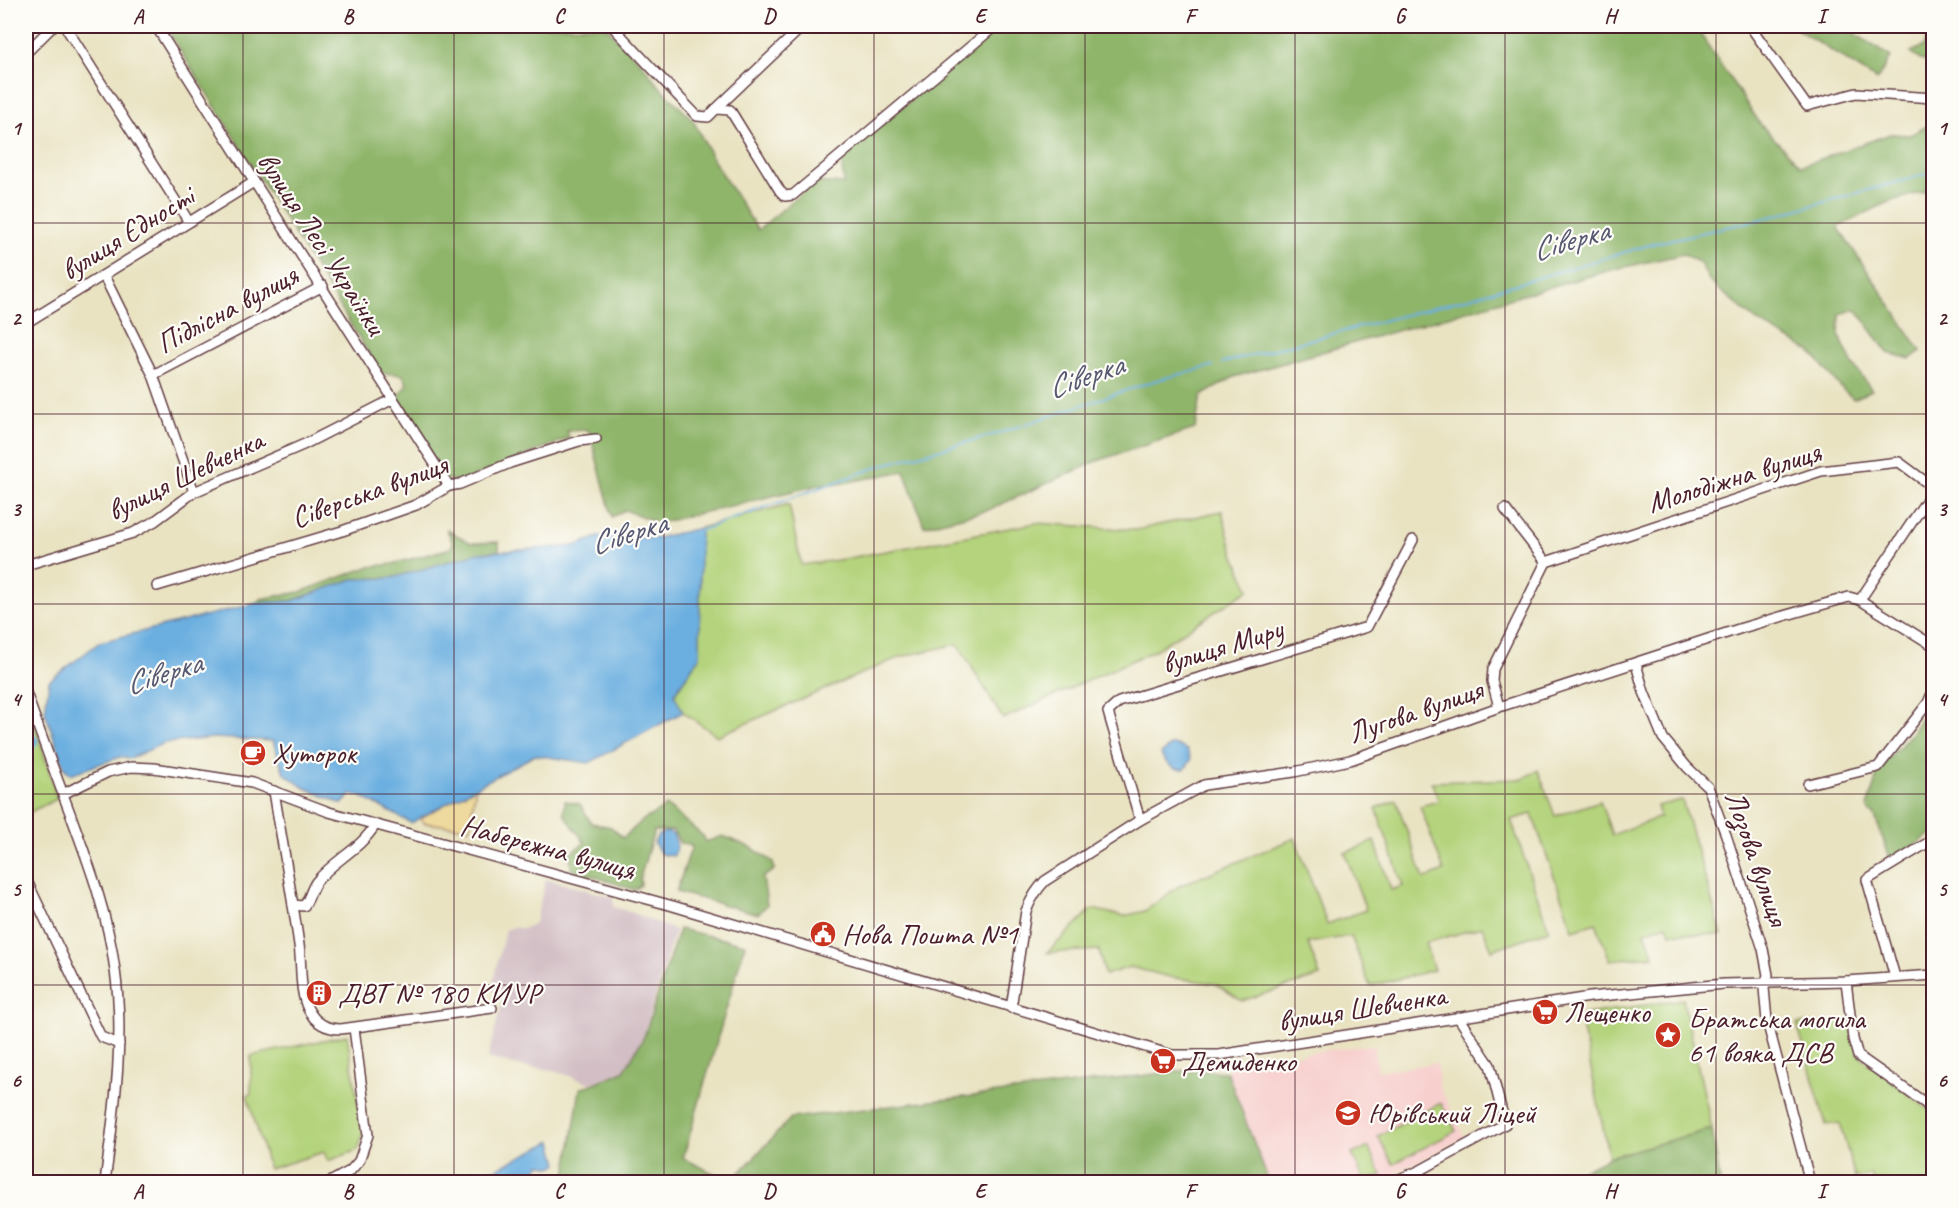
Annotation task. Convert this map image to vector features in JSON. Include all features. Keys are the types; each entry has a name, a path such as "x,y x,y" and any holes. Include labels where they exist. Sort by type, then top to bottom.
{"street":[{"path":"26,53 53,26"},
{"path":"65,26 189,222"},
{"name":"вулиця Лесі Українки","path":"156,26 449,486"},
{"path":"612,26 697,116 708,117 803,26"},
{"path":"716,109 730,110 780,191 785,196 793,195 995,26"},
{"path":"1750,26 1807,105 1856,93 1934,98"},
{"name":"вулиця Єдності","path":"26,323 254,182"},
{"path":"104,276 153,375 194,492"},
{"name":"Підлісна вулиця","path":"153,375 323,286"},
{"name":"вулиця Шевченка","path":"26,565 133,532 155,521 194,492 305,444 393,399"},
{"name":"Сіверська вулиця","path":"157,586 352,527 416,505 449,486 460,484 510,463 579,441 596,439"},
{"name":"Молодіжна вулиця","path":"1546,562 1821,471 1899,462 1934,488 1860,600"},
{"path":"1499,707 1492,681 1493,669 1546,562 1505,509"},
{"name":"вулиця Миру","path":"1140,820 1108,712 1119,702 1367,627 1413,540"},
{"name":"Лугова вулиця","path":"1011,1008 1026,911 1030,898 1037,889 1045,881 1140,820 1204,785 1294,772 1350,760 1499,707 1742,628 1849,597 1860,600"},
{"path":"1860,600 1934,646"},
{"name":"Лозова вулиця","path":"1636,664 1663,738 1687,767 1708,787 1726,835 1763,949 1768,975 1764,987 1767,1021 1810,1182"},
{"path":"1808,783 1878,767 1928,703 1933,691 1934,676"},
{"path":"26,693 89,863 107,926 116,972 119,1044 117,1083 105,1182"},
{"name":"Набережна вулиця","path":"63,794 108,772 144,767 243,781 329,812 709,916"},
{"path":"274,791 293,905 304,999 309,1011 318,1022 328,1028 354,1028 492,1008"},
{"path":"293,905 304,906 316,882 366,838 375,825"},
{"path":"1895,977 1867,880 1934,839"},
{"path":"26,879 101,1037 119,1044"},
{"name":"вулиця Шевченка","path":"709,916 1172,1055 1219,1055 1590,997 1767,981 1846,981 1934,975"},
{"path":"1846,981 1853,1039 1858,1056 1925,1103 1934,1114"},
{"path":"1392,1182 1419,1171 1505,1124 1490,1065 1458,1017"},
{"path":"330,1182 350,1171 359,1161 368,1135 354,1028"}],"shaded area":[{"path":"546,879 613,897 614,907 675,930 643,1037 624,1073 590,1083 552,1070 518,1066 488,1058 504,993 491,990 505,930 514,927 523,929 535,923"},
{"name":"Юрівський Ліцей","path":"1373,1045 1378,1071 1437,1063 1439,1086 1464,1138 1378,1182 1269,1182 1227,1072 1231,1066 1320,1051"}],"green space":[{"path":"165,26 605,26 693,120 716,165 758,230 815,182 844,184 841,159 998,26 1695,26 1761,125 1801,166 1890,134 1910,135 1933,123 1933,189 1886,203 1838,227 1921,351 1910,359 1888,353 1856,309 1840,314 1839,335 1852,363 1872,390 1854,399 1842,389 1810,351 1758,322 1710,282 1700,263 1684,254 1611,270 1234,377 1201,396 1195,429 1097,461 986,511 924,526 904,471 839,484 823,484 659,523 625,510 612,517 589,430 567,431 569,438 460,482 444,479 397,399 407,384 403,375 381,373"},
{"path":"1792,26 1843,26 1891,57 1877,80"},
{"path":"1934,26 1933,63 1920,60 1911,52 1924,46"},
{"path":"789,504 801,565 1036,523 1136,530 1222,511 1231,546 1249,590 1155,650 1003,719 958,644 900,657 717,736 683,712 674,695 700,656 699,530"},
{"path":"447,530 471,543 499,542 499,551 478,553 392,578 353,579 292,601 257,603 260,599 300,592 368,567 392,564 451,548 453,543"},
{"path":"26,693 57,799 26,814"},
{"path":"1933,700 1933,833 1891,861 1874,814 1870,813 1867,807 1879,770 1910,735"},
{"path":"1538,770 1555,816 1600,801 1612,835 1660,817 1657,806 1682,800 1722,935 1671,933 1666,924 1645,932 1654,956 1610,960 1596,923 1573,930 1532,814 1511,820 1549,930 1492,950 1482,927 1425,943 1434,970 1370,986 1351,936 1308,943 1320,976 1242,1001 1216,984 1170,977 1130,967 1105,975 1099,950 1047,953 1092,909 1124,916 1145,911 1179,886 1295,838 1327,924 1366,910 1345,853 1375,841 1391,890 1403,886 1376,808 1396,800 1424,879 1444,871 1420,806 1439,801 1431,782 1522,779"},
{"path":"565,801 580,804 591,823 611,827 623,838 643,820 667,806 704,837 705,842 723,836 752,848 773,862 774,870 763,877 767,905 758,914 676,892 692,846 680,843 673,831 654,831 640,878 641,885 635,890 571,869 570,853 585,843 564,814"},
{"path":"679,929 745,944 683,1158 731,1182 565,1182 580,1089 624,1071 644,1037"},
{"path":"1683,999 1712,1129 1609,1157 1580,1015"},
{"path":"1850,1021 1859,1056 1934,1114 1933,1182 1874,1182 1871,1174 1855,1178 1840,1123 1826,1125 1797,1024"},
{"path":"347,1035 363,1134 358,1150 328,1161 324,1152 269,1169 247,1095 251,1094 251,1056"},
{"path":"1189,1070 1227,1072 1269,1182 731,1182 791,1118"},
{"path":"1441,1103 1456,1131 1393,1164 1378,1136"},
{"path":"1712,1129 1720,1182 1561,1182 1609,1157"},
{"path":"1368,1147 1382,1175 1365,1182 1352,1154"}],"sand":[{"path":"476,786 469,828 424,823 421,818"}],"water":[{"path":"700,528 700,656 674,694 683,712 589,763 535,755 411,823 362,797 352,794 342,804 303,787 284,773 273,741 214,738 164,743 129,759 120,757 71,774 65,769 45,712 49,681 100,642 257,603 292,601 353,579 392,578 478,553 574,546 601,536 657,538"},
{"path":"1171,745 1187,750 1191,760 1185,769 1174,768 1161,754"},
{"path":"666,832 673,834 676,843 677,848 673,856 661,854 654,843 658,835"},
{"path":"552,1141 558,1164 552,1167 540,1164 533,1180 504,1182 501,1177 494,1182 484,1182 482,1176"}],"waterway":[{"name":"Сіверка","path":"1222,363 1462,300 1656,243 1766,218 1934,172"},
{"name":"Сіверка","path":"699,531 886,464 996,434 1157,380 1213,366"},
{"name":"Сіверка","path":"26,748 32,741"}],"place":[{"name":"Хуторок","path":"253,753"},
{"name":"Нова Пошта №1","path":"823,934"},
{"name":"ДВТ № 180 КИУР","path":"319,993"},
{"name":"Лещенко","path":"1545,1012"},
{"name":"Братська могила 61 вояка ДСВ","path":"1668,1035"},
{"name":"Демиденко","path":"1163,1061"},
{"name":"Юрівський Ліцей","path":"1348,1113"}]}
